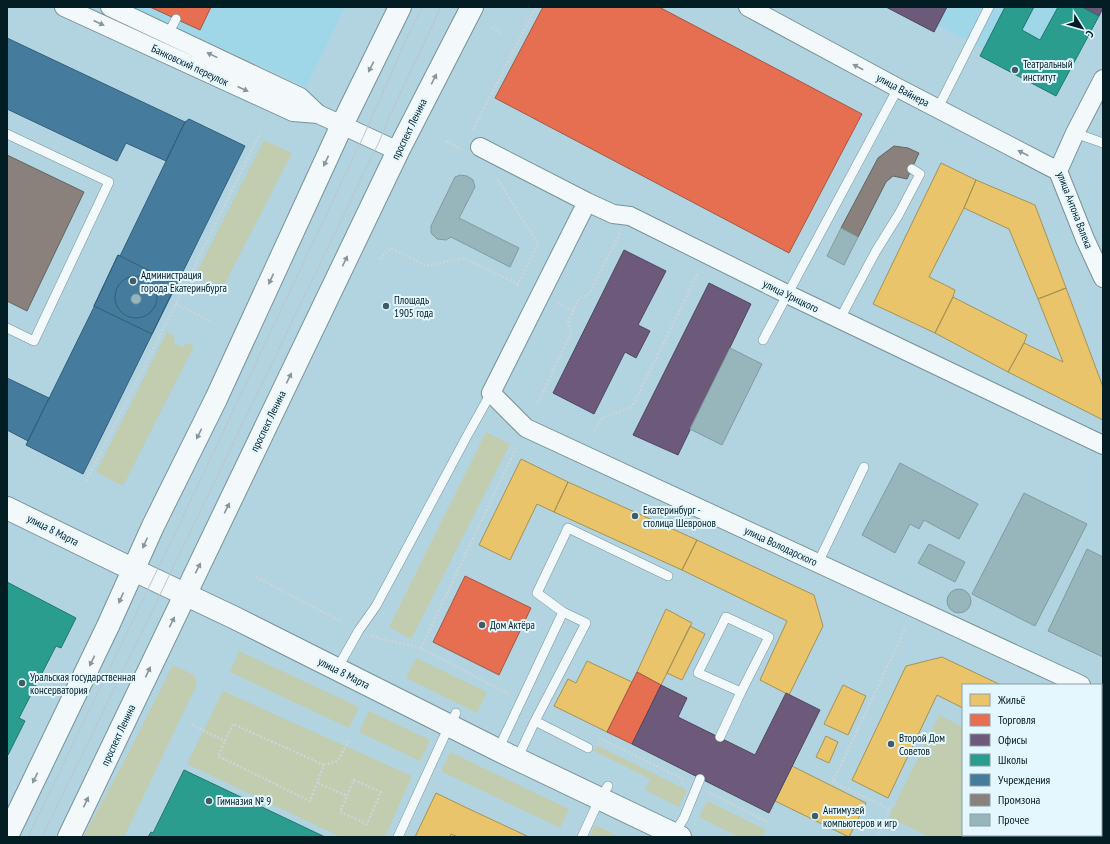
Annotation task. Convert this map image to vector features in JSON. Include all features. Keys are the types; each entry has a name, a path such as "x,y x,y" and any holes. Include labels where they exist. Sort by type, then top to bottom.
{"main road":[{"path":"7,836 108,626 153,526 216,399 342,125 400,7"},
{"name":"проспект Ленина","path":"69,837 398,151 472,7"},
{"name":"улица 8 Марта","path":"7,508 248,624 337,670 453,719 507,754 604,792 677,836"}],"street":[{"name":"Банковский переулок","path":"64,7 293,112 318,114"},
{"name":"Банковский переулок","path":"110,7 172,26 300,97 318,114 398,151"},
{"name":"улица Вайнера","path":"748,7 898,88 1058,171"},
{"name":"улица Антона Валека","path":"1103,79 1075,133 1058,171 1085,239 1103,278"},
{"name":"улица Урицкого","path":"480,147 587,202 613,214 630,216 787,294 1103,445"},
{"path":"491,394 587,202"},
{"name":"улица Володарского","path":"491,394 526,428 1079,684"}],"lane":[{"path":"938,108 990,7"},
{"path":"763,340 898,88"},
{"path":"1075,133 1103,143"},
{"path":"7,134 109,182 34,341 7,328"},
{"path":"840,319 852,294 899,214 920,174 912,169"},
{"path":"337,670 359,630 376,606 491,394"},
{"path":"818,563 864,467"},
{"path":"507,754 535,721 586,623 562,612 536,593 568,528 668,576"},
{"path":"507,754 562,612"},
{"path":"720,737 769,637 726,617 698,673 741,692"},
{"path":"398,837 453,719"},
{"path":"535,721 588,748"},
{"path":"677,836 700,779"},
{"path":"582,837 604,792"}],"path":[{"path":"480,116 536,7"},
{"path":"492,28 501,33"},
{"path":"86,482 260,133"},
{"path":"380,259 391,248 427,266 463,258 518,284 538,244 496,177"},
{"path":"538,403 571,334 568,321 573,310 579,299 590,294 622,229"},
{"path":"595,430 602,418 632,407 696,278"},
{"path":"556,302 573,310"},
{"path":"176,304 210,321"},
{"path":"421,648 518,446"},
{"path":"256,577 342,622"},
{"path":"877,837 890,809 833,782 906,627"},
{"path":"368,634 381,639 421,648 498,688"},
{"path":"324,765 310,801 218,756 233,724 324,765 338,761 348,740"},
{"path":"192,725 225,741"},
{"path":"354,780 381,792 368,824 340,812 347,796 354,780"},
{"path":"318,782 347,796"}],"shaded area":[{"path":"132,7 345,7 306,87"},
{"path":"903,7 1094,7 1055,86"}],"green space":[{"path":"264,140 292,153 221,291 215,288 214,282 207,280 203,282 194,278"},
{"path":"167,332 174,336 175,344 182,347 187,343 194,346 123,486 96,472"},
{"path":"486,432 510,444 411,639 389,627"},
{"path":"239,651 359,707 349,728 230,672"},
{"path":"416,658 487,692 477,713 406,678"},
{"path":"173,665 194,675 197,684 124,837 83,837 128,754"},
{"path":"223,691 412,776 385,837 341,837 187,764"},
{"path":"369,711 430,740 420,761 359,732"},
{"path":"939,715 962,726 962,836 1008,836 929,837 889,817"},
{"path":"596,745 687,790 679,807 645,790 650,779 594,751"},
{"path":"450,752 569,809 560,828 441,771"},
{"path":"707,801 766,830 763,837 739,837 699,817"},
{"path":"595,825 620,837 589,837"}],"building: Жильё":[{"path":"941,163 976,180 964,208 929,277 955,290 935,333 873,304"},
{"path":"976,180 1035,205 1066,288 1038,299 1009,229 964,208"},
{"path":"1066,288 1103,387 1103,420 1008,372 1024,343 1063,362 1038,299"},
{"path":"953,297 1027,335 1008,372 935,333"},
{"path":"521,459 568,482 554,512 537,504 510,560 479,545"},
{"path":"568,482 697,540 682,570 554,512"},
{"path":"697,540 814,595 823,626 789,695 760,680 787,621 682,570"},
{"path":"666,609 692,623 661,685 637,672"},
{"path":"690,626 705,634 682,680 667,673"},
{"name":"Второй Дом Советов","path":"942,657 999,684 962,684 962,708 937,695 888,798 852,780 906,666"},
{"path":"587,661 632,682 607,732 554,706 568,679 576,683"},
{"path":"843,685 866,696 848,735 824,724"},
{"path":"826,736 838,742 829,763 816,757"},
{"path":"792,766 866,803 849,837 775,801"},
{"path":"436,793 529,837 458,837 451,834 450,837 415,837"},
{"path":"1020,836 1068,836 1067,837"}],"building: Торговля":[{"path":"150,7 211,7 200,30"},
{"path":"543,7 659,7 862,114 789,253 495,98"},
{"name":"Дом Актёра","path":"465,576 531,608 499,675 433,642"},
{"path":"637,672 661,685 632,744 607,732"}],"building: Офисы":[{"path":"886,7 947,7 934,32"},
{"path":"1082,7 1103,7 1103,8 1099,16"},
{"path":"624,250 666,271 638,325 650,331 636,358 625,352 594,414 553,393"},
{"path":"709,283 751,304 678,455 633,435"},
{"path":"661,685 687,698 678,717 755,755 786,693 820,710 769,813 632,744"}],"building: Школы":[{"path":"1005,7 1034,7 1022,30 1040,40 1058,7 1082,7 1099,16 1056,96 980,56"},
{"name":"Уральская государственная консерватория","path":"7,582 76,618 61,648 56,646 19,718 25,721 8,755 7,754"},
{"name":"Гимназия № 9","path":"184,770 325,837 148,837 151,832 153,833"}],"building: Учреждения":[{"path":"7,38 185,122 166,161 126,143 117,161 7,109"},
{"path":"189,119 245,146 83,474 26,445 118,255 120,256 185,122"},
{"path":"118,255 176,284 152,334 94,306"},
{"path":"132,276 140,276 151,282 157,293 157,301 151,312 140,318 132,318 121,312 115,301 115,293 121,282"},
{"path":"7,378 49,398 28,441 7,430"}],"building: Промзона":[{"path":"894,146 908,148 919,153 907,179 893,176 886,182 858,237 841,228 878,158"},
{"path":"7,155 84,192 27,311 7,301"}],"building: Прочее":[{"path":"460,175 467,176 473,180 475,187 459,218 519,248 510,267 451,237 446,240 437,239 431,233 431,226 455,177"},
{"path":"841,228 858,237 844,265 827,256"},
{"path":"136,294 141,299 136,304 131,299"},
{"path":"730,348 762,364 722,445 690,429"},
{"path":"900,463 978,504 959,539 924,520 919,529 910,524 895,553 862,535"},
{"path":"1024,493 1087,524 1035,626 972,594"},
{"path":"929,544 965,562 955,582 918,563"},
{"path":"1087,549 1103,557 1103,657 1048,631"},
{"path":"959,589 964,590 970,596 970,606 964,612 959,613 954,612 948,606 947,601 948,596 954,590"}],"tram line":[{"path":"28,837 178,527 364,135 422,7"},
{"path":"42,837 379,142 390,115 441,7"}],"place":[{"name":"Театральный институт","path":"1015,70"},
{"name":"Администрация города Екатеринбурга","path":"133,281"},
{"name":"Площадь 1905 года","path":"386,306"},
{"name":"Екатеринбург - столица Шевронов","path":"635,516"},
{"name":"Дом Актёра","path":"482,625"},
{"name":"Уральская государственная консерватория","path":"22,683"},
{"name":"Второй Дом Советов","path":"891,744"},
{"name":"Гимназия № 9","path":"209,801"},
{"name":"Антимузей компьютеров и игр","path":"815,816"}]}
